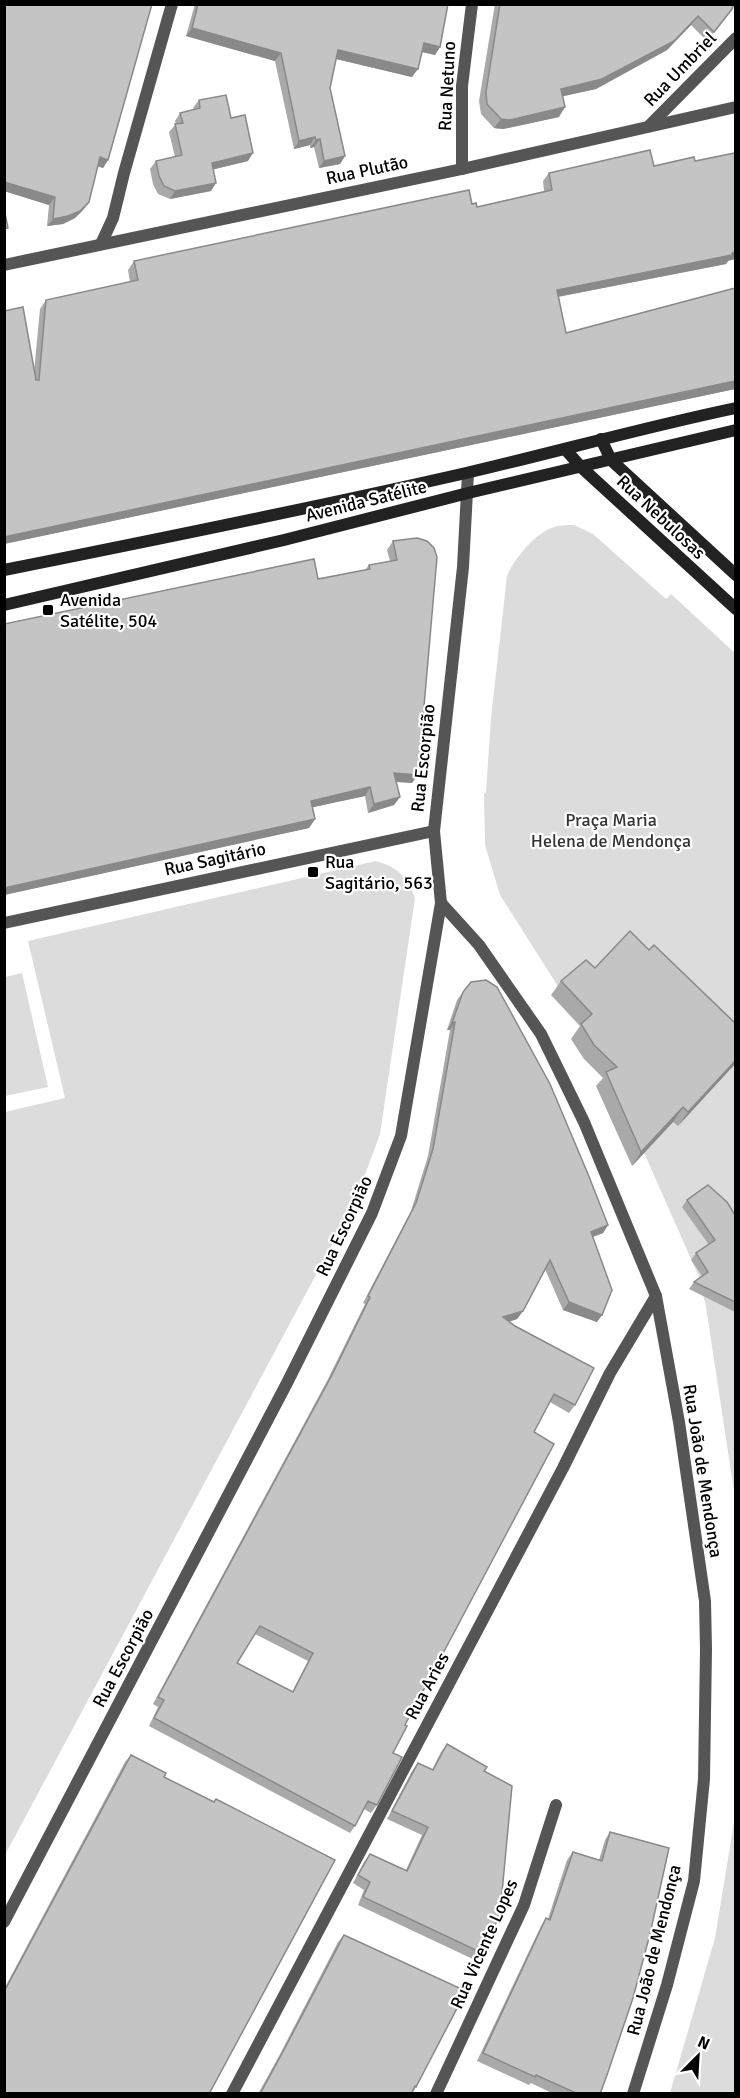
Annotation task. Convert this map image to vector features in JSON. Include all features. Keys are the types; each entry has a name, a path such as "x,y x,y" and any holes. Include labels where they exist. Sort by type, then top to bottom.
{"main road":[{"name":"Avenida Satélite","path":"4,570 267,517 468,473 735,408"},
{"name":"Avenida Satélite","path":"4,605 284,540 468,493 735,430"},
{"name":"Rua Nebulosas","path":"601,439 611,460 735,575"},
{"name":"Rua Nebulosas","path":"565,449 581,467 735,609"}],"street":[{"path":"101,244 113,218 172,4"},
{"name":"Rua Netuno","path":"462,169 462,86 472,4"},
{"name":"Rua Umbriel","path":"650,125 735,38"},
{"name":"Rua Plutão","path":"4,265 462,169 735,107"},
{"name":"Rua Escorpião","path":"4,1922 282,1394 372,1213 401,1136 441,903 434,831 463,567 468,473"},
{"name":"Rua Sagitário","path":"4,923 434,831"},
{"name":"Rua João de Mendonça","path":"441,903 479,945 541,1034 584,1122 656,1296 679,1422 705,1601 704,1779 694,1881 667,1985 633,2094"},
{"name":"Rua Aries","path":"232,2094 563,1468 610,1373 656,1296"},
{"name":"Rua Vicente Lopes","path":"435,2094 524,1905 556,1805"}],"green space":[{"name":"Praça Maria Helena de Mendonça","path":"574,525 593,534 666,599 671,594 735,653 735,1498 706,1307 699,1277 599,1051 500,895 485,845 484,794 507,576 520,554 540,534 556,526"},
{"path":"376,861 390,866 401,874 409,884 415,898 380,1134 355,1202 5,1855 5,1112 65,1098 28,941"},
{"path":"22,973 48,1087 5,1096 5,977"},
{"path":"735,1816 735,2093 670,2093 715,1938"}],"building":[{"path":"4,4 152,4 108,160 100,157 89,202 80,211 68,216 53,219 55,197 4,182"},
{"path":"198,4 448,4 440,47 424,43 418,69 338,50 330,88 345,156 324,161 320,139 316,140 315,137 299,141 281,53 192,28"},
{"path":"500,4 734,4 714,32 698,16 674,41 602,79 561,89 565,107 510,120 501,119 487,104 486,92"},
{"path":"226,95 231,118 245,115 253,153 212,163 216,183 175,191 164,186 156,161 182,155 175,124 183,123 180,113 200,108 199,100"},
{"path":"650,150 654,166 694,157 695,161 735,153 735,252 732,255 557,290 566,333 735,288 735,381 4,537 4,311 23,307 36,380 39,380 46,300 138,280 134,261 469,190 472,204 476,203 477,207 552,190 549,173"},
{"path":"4,208 8,228 4,229"},
{"path":"417,538 427,541 434,548 437,557 418,775 394,773 400,797 374,804 370,787 311,801 315,819 4,888 4,624 314,559 318,579 370,569 369,565 397,560 393,541"},
{"path":"630,931 649,950 654,945 735,1023 735,1061 688,1112 683,1107 641,1152 606,1072 617,1067 594,1045 581,1024 592,1014 561,981 586,960 595,968"},
{"path":"486,980 497,987 550,1084 608,1225 591,1232 612,1290 602,1315 569,1302 550,1260 523,1311 503,1317 515,1326 594,1368 575,1405 554,1394 534,1432 554,1444 405,1725 407,1726 393,1753 402,1757 377,1805 368,1801 355,1826 154,1718 164,1700 158,1697 333,1373 370,1297 368,1296 416,1203 433,1149 455,1022 452,1023 463,992 471,982","holes":["260,1626 313,1653 293,1692 237,1663"]},
{"path":"708,1185 727,1202 735,1215 735,1302 694,1282 708,1272 696,1253 715,1240 687,1200"},
{"path":"447,1744 487,1767 484,1771 512,1786 500,1914 482,1953 363,1897 370,1882 358,1875 370,1854 407,1871 428,1827 392,1811 418,1763 433,1770"},
{"path":"131,1755 166,1773 164,1777 214,1802 216,1799 335,1860 209,2094 4,2094 4,1992"},
{"path":"610,1832 669,1848 633,1998 600,2094 573,2094 574,2092 483,2053 546,1918 550,1920 573,1852 602,1861"},
{"path":"344,1935 466,1991 416,2087 411,2094 260,2094 285,2048"}],"place":[{"name":"Avenida Satélite, 504","path":"48,610"},
{"name":"Rua Sagitário, 563","path":"313,872"}]}
